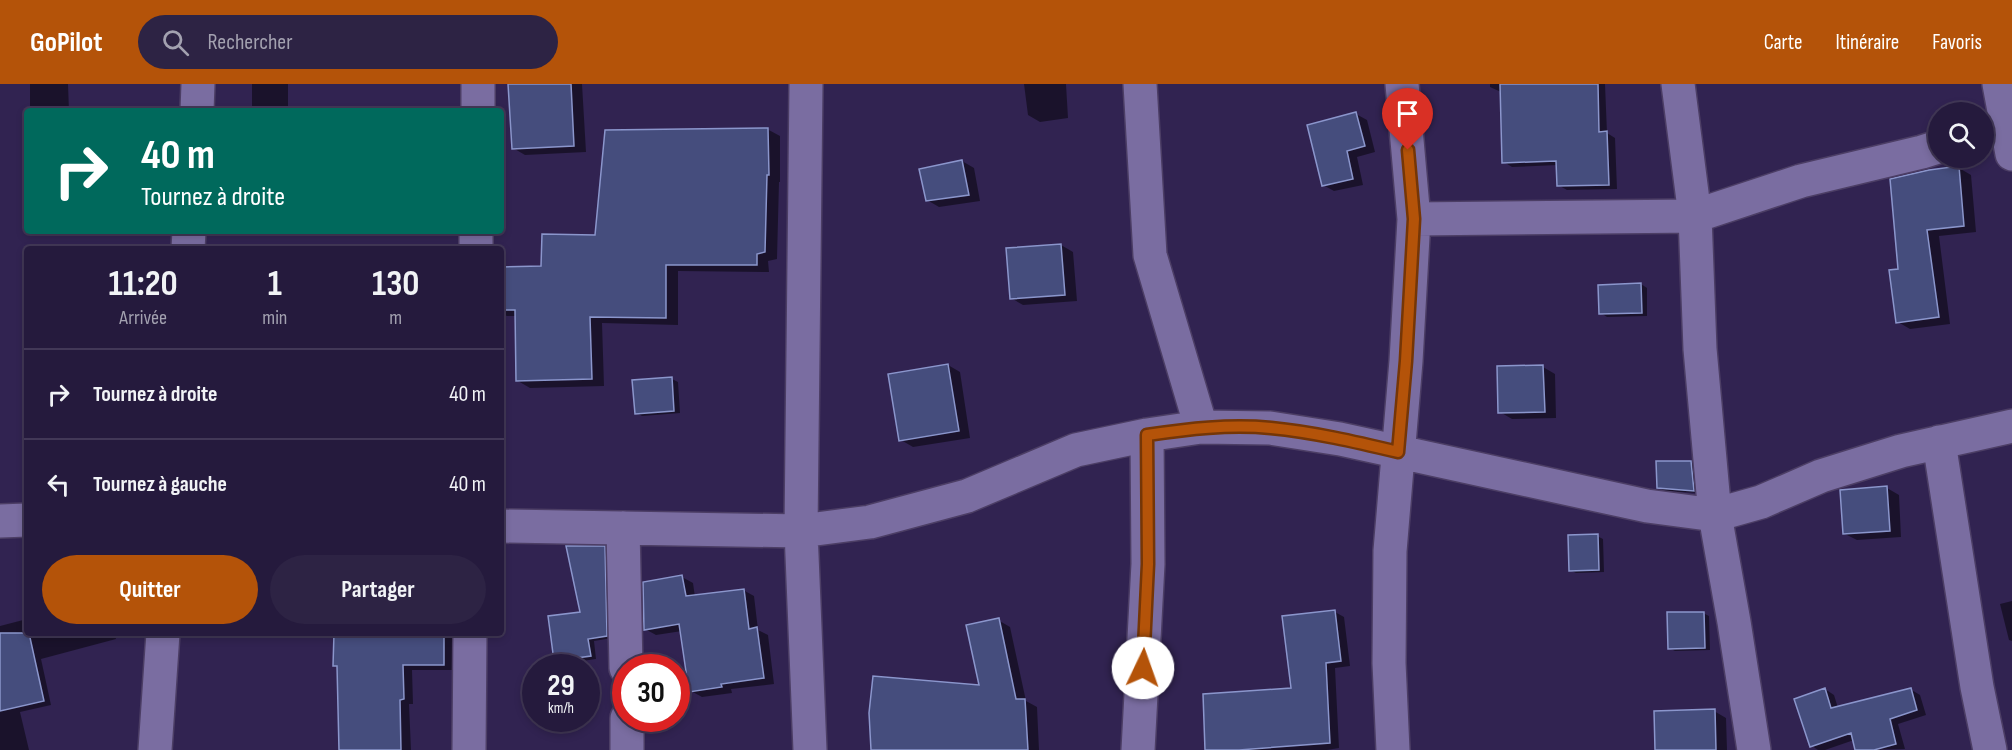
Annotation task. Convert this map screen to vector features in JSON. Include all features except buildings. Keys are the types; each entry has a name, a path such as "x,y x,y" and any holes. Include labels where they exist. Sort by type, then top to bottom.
{"street":[{"path":"197,108 198,84"},
{"path":"478,84 478,108"},
{"path":"806,84 801,531 810,750"},
{"path":"1140,84 1150,255 1201,427"},
{"path":"1393,750 1389,663 1389,551 1406,361 1414,219 1402,84"},
{"path":"1678,84 1695,216 1700,349 1715,515 1754,750"},
{"path":"1999,84 1994,126 2012,154"},
{"path":"1414,219 1695,216 1801,181 1928,151"},
{"path":"504,526 801,531 870,522 967,496 1076,450 1147,435 1201,427 1270,428 1340,439 1647,506 1715,515 1761,502 1821,476 1900,452 2012,426"},
{"path":"1138,750 1148,564 1147,435"},
{"path":"1939,442 1977,687 1990,750"},
{"path":"0,520 24,520"},
{"path":"623,528 626,654"},
{"path":"155,750 163,636"},
{"path":"469,750 470,636"},
{"path":"627,732 627,750"}],"route":[{"path":"1143,668 1148,564 1147,435 1201,427 1270,428 1340,439 1398,452 1414,219 1408,150"}]}
